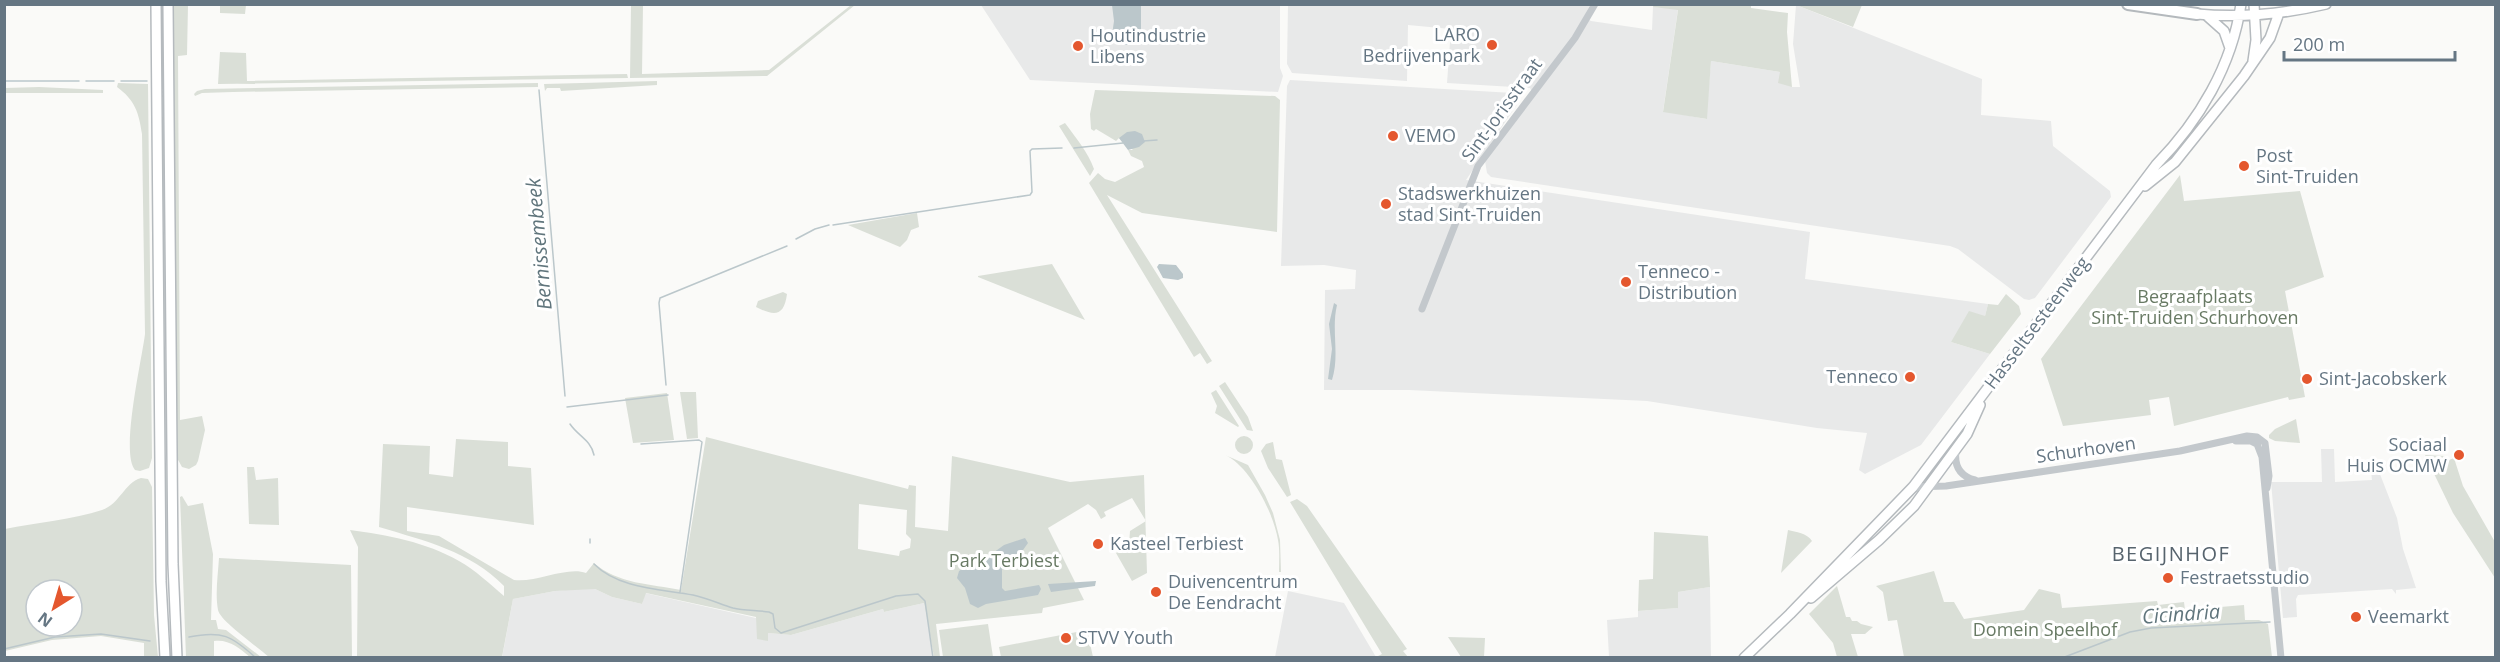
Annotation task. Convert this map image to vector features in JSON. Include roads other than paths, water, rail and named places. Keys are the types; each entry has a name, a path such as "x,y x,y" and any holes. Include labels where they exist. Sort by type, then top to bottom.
{"highway":[{"path":"2128,4 2201,15"}],"main road":[{"path":"156,4 159,463 165,657"},
{"path":"168,4 173,564 177,657"},
{"name":"Hasseltsesteenweg","path":"1744,657 1790,614 1913,487 2196,116 2219,78 2230,50 2241,4"},
{"path":"2253,63 2256,46 2254,4"},
{"path":"2201,15 2239,16 2279,13 2326,4"},
{"name":"Hasseltsesteenweg","path":"1790,614 1879,540 1914,506 1967,434 1982,399 2146,184 2175,162 2253,63 2270,38 2279,13"},
{"path":"2201,15 2224,31 2230,50"}],"street":[{"name":"Sint-Jorisstraat","path":"1422,309 1478,166 1575,38 1595,4"},
{"name":"Schurhoven","path":"1913,487 1977,481 2240,440 2259,442 2267,488 2281,657"},
{"path":"1957,448 1956,461 1959,470 1964,476 1977,481"}],"waterway":[{"path":"4,81 79,81"},
{"path":"86,81 114,81"},
{"path":"121,81 147,81"},
{"name":"Bernissembeek","path":"539,90 565,396"},
{"path":"1143,141 1157,140"},
{"path":"1074,148 1123,143"},
{"path":"833,225 1030,195 1032,192 1030,151 1032,149 1062,148"},
{"path":"796,239 829,225"},
{"path":"666,385 660,298 787,246"},
{"path":"567,407 668,395"},
{"path":"570,424 587,442 594,455"},
{"path":"641,444 699,440 702,442 680,592"},
{"path":"594,564 616,579 641,587 693,595 737,609 769,612 773,614 775,628 781,633 896,596 918,594 925,601 933,658"},
{"name":"Cicindria","path":"2062,658 2130,632 2151,628 2270,622"},
{"path":"4,649 55,637 101,634 150,641"},
{"path":"189,637 210,634 226,637 240,644 256,658"}],"place":[{"name":"LARO Bedrijvenpark","path":"1492,45"},
{"name":"Houtindustrie Libens","path":"1078,46"},
{"name":"VEMO","path":"1393,136"},
{"name":"Post Sint-Truiden","path":"2244,166"},
{"name":"Stadswerkhuizen stad Sint-Truiden","path":"1386,204"},
{"name":"Tenneco - Distribution","path":"1626,282"},
{"name":"Tenneco","path":"1910,377"},
{"name":"Sint-Jacobskerk","path":"2307,379"},
{"name":"Sociaal Huis OCMW","path":"2459,455"},
{"name":"Kasteel Terbiest","path":"1098,544"},
{"name":"Festraetsstudio","path":"2168,578"},
{"name":"Duivencentrum De Eendracht","path":"1156,592"},
{"name":"Veemarkt","path":"2356,617"},
{"name":"STVV Youth","path":"1066,638"}],"district":[{"name":"BEGIJNHOF","path":"2171,554"}],"park label":[{"name":"Begraafplaats Sint-Truiden Schurhoven","path":"2195,307"},
{"name":"Park Terbiest","path":"1004,561"},
{"name":"Domein Speelhof","path":"2045,630"}]}
